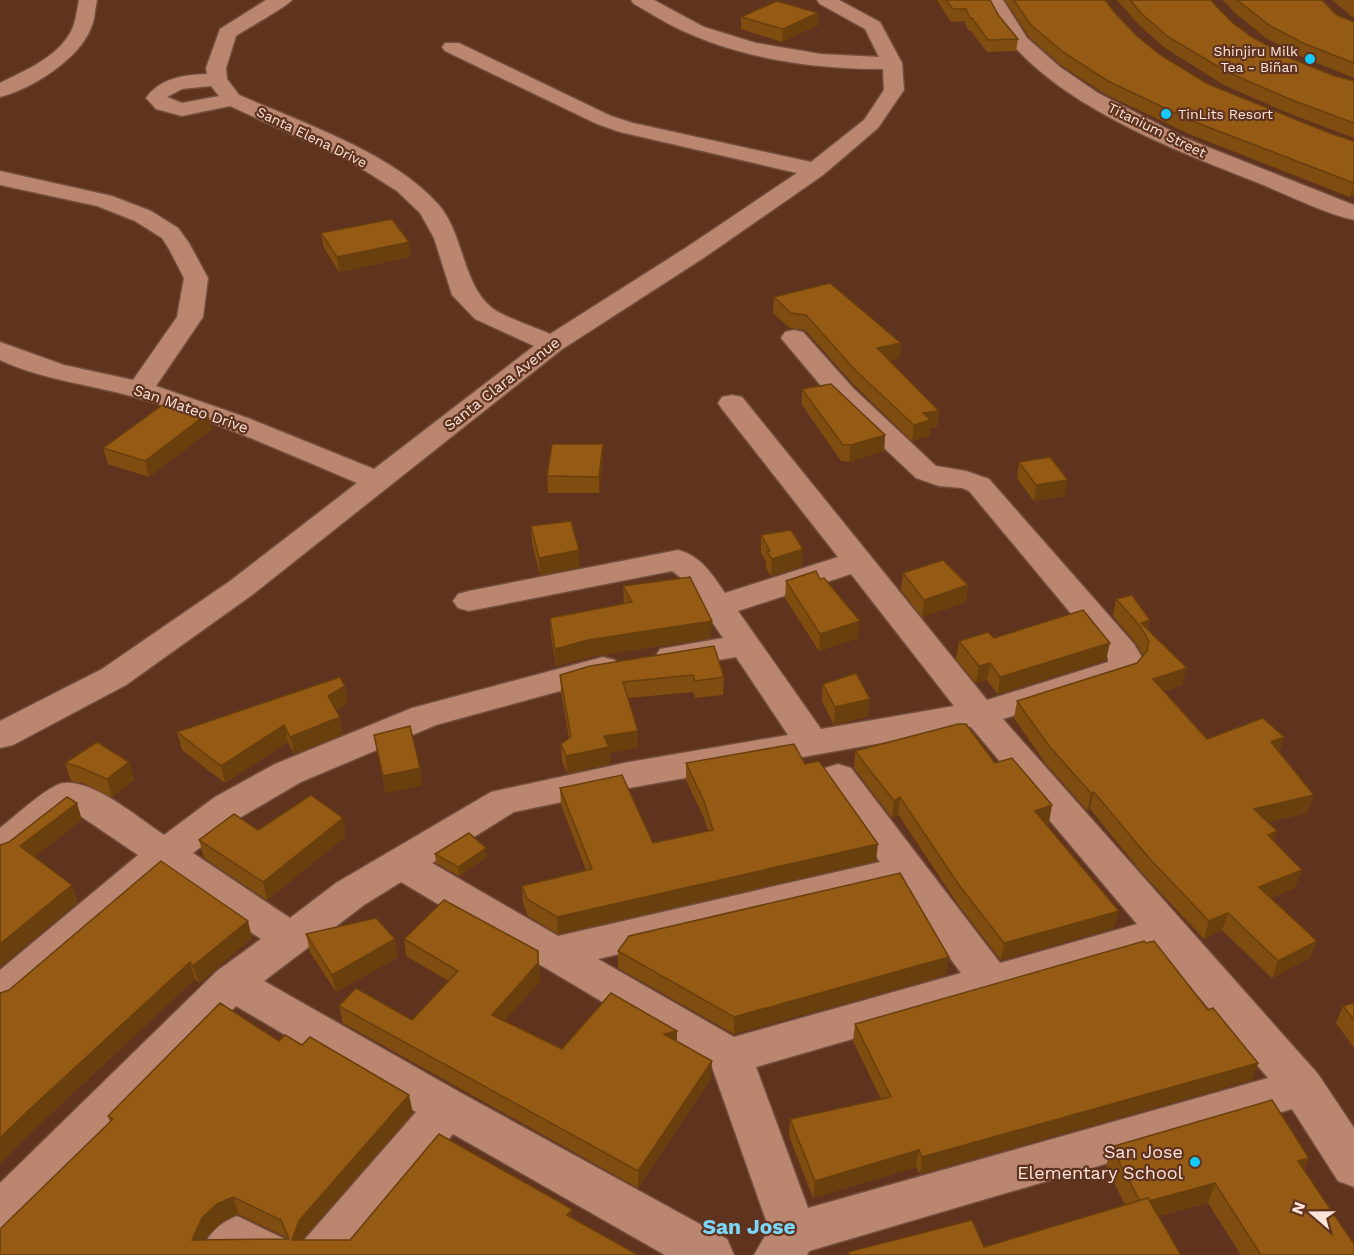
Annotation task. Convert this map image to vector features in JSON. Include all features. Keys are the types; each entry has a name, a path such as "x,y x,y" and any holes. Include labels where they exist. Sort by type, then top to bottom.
{"street":[{"path":"0,91 36,72 71,47 82,27 87,0"},
{"path":"232,99 202,107 180,109 162,105 156,98 165,88 174,85 217,80 216,68 227,33 272,4 283,0"},
{"path":"640,0 704,34 746,47 794,58 841,64 892,63"},
{"name":"Santa Clara Avenue","path":"0,736 114,677 241,588 552,344 696,252 815,170 871,124 894,90 892,63 873,26 826,0"},
{"name":"Titanium Street","path":"994,0 1018,40 1040,61 1095,100 1176,141 1354,213"},
{"path":"452,47 604,120 627,128 815,170"},
{"name":"Santa Elena Drive","path":"217,80 232,99 356,155 405,186 430,209 446,238 465,295 484,314 552,344"},
{"path":"0,178 104,201 143,216 170,233 180,248 196,278 190,317 140,390"},
{"path":"0,1214 232,983 350,894 504,801 628,775 979,714 1119,671 1124,667 1126,659 979,485 964,478 938,477 926,472 843,394 794,338"},
{"name":"San Mateo Drive","path":"0,350 40,368 140,390 211,412 378,482"},
{"path":"732,403 979,714 1302,1087 1354,1167"},
{"path":"469,601 678,560 695,573 813,744"},
{"path":"718,606 858,561"},
{"path":"0,994 165,854 228,807 288,773 424,716 589,670 744,645"},
{"path":"838,777 990,981"},
{"path":"0,848 69,795 84,800 291,939"},
{"path":"400,863 730,1056 786,1244 1302,1087"},
{"path":"552,953 907,871"},
{"path":"730,1056 1166,932"},
{"path":"232,983 447,1108 710,1255"},
{"path":"322,1255 447,1108"},
{"path":"223,1255 237,1238 268,1255"}],"building":[{"path":"946,0 990,0 999,16 1018,39 988,40 970,18 966,9 953,9"},
{"path":"1014,0 1105,0 1137,36 1159,54 1208,84 1354,141 1354,183 1192,121 1108,81 1063,52 1030,24"},
{"path":"1130,0 1211,0 1233,23 1252,37 1292,59 1354,81 1354,123 1227,72 1167,36"},
{"path":"1237,0 1322,0 1337,15 1354,22 1354,63 1303,43 1269,25"},
{"path":"777,1 818,13 783,29 741,17"},
{"path":"392,219 409,242 337,257 321,233"},
{"path":"830,283 901,343 877,348 939,411 923,413 931,420 914,425 856,371 806,315 791,313 774,297"},
{"path":"831,384 885,435 851,445 843,445 802,389"},
{"path":"168,401 208,413 145,461 103,448"},
{"path":"552,444 603,444 599,477 547,476"},
{"path":"1050,457 1068,480 1036,485 1019,462"},
{"path":"571,521 579,550 539,558 531,526"},
{"path":"791,530 803,549 772,559 761,535"},
{"path":"943,560 968,585 924,600 903,573"},
{"path":"816,571 820,579 824,578 860,621 820,634 786,581"},
{"path":"690,577 712,621 588,640 555,649 550,618 632,602 623,586"},
{"path":"1132,595 1150,620 1141,623 1187,668 1153,679 1207,739 1263,718 1284,737 1271,742 1314,795 1254,809 1277,831 1268,835 1302,870 1259,887 1317,941 1278,961 1228,913 1209,921 1149,858 1094,792 1091,793 1049,746 1017,701 1137,663 1147,651 1149,641 1140,626 1116,599"},
{"path":"1083,610 1110,643 1000,677 990,663 979,666 959,641 988,632 994,638"},
{"path":"714,646 724,677 695,681 693,675 623,682 638,731 604,736 609,747 566,756 561,744 571,737 560,675 590,666"},
{"path":"856,673 870,699 835,707 823,684"},
{"path":"340,677 345,686 328,696 340,717 290,737 284,725 221,766 177,732"},
{"path":"958,724 966,724 995,763 1012,758 1052,805 1035,811 1119,911 1004,943 959,885 900,797 894,801 855,751"},
{"path":"410,726 420,768 383,776 374,735"},
{"path":"97,742 129,762 107,779 65,763"},
{"path":"794,744 805,764 819,761 878,844 557,917 527,899 522,886 592,869 560,788 622,775 653,843 713,830 704,801 686,763"},
{"path":"311,795 343,818 263,882 199,840 234,814 258,830"},
{"path":"67,797 77,803 20,846 72,885 0,944 0,845 9,842"},
{"path":"469,833 486,848 458,867 435,854"},
{"path":"161,861 248,921 193,966 190,962 0,1138 0,993 9,990"},
{"path":"900,873 949,957 734,1017 618,951 629,936"},
{"path":"444,900 538,951 538,963 492,1015 562,1049 611,993 677,1031 664,1034 712,1061 638,1171 339,1006 356,988 412,1020 458,971 404,939"},
{"path":"376,918 395,939 332,975 306,934"},
{"path":"1144,941 1146,943 1154,941 1208,1010 1213,1008 1258,1063 922,1157 919,1150 815,1181 790,1119 891,1097 855,1024"},
{"path":"220,1003 279,1041 285,1035 302,1045 310,1037 409,1095 299,1221 292,1240 350,1240 439,1134 572,1209 567,1215 638,1255 0,1255 0,1229 113,1119 108,1116","holes":["233,1197 281,1220 289,1239 192,1240 202,1218 217,1204"]},
{"path":"1354,1003 1354,1020 1343,1006"},
{"path":"1272,1100 1309,1158 1298,1161 1354,1244 1354,1255 1261,1255 1215,1183 1149,1201 1148,1198 1140,1201 1111,1147"},
{"path":"1148,1198 1181,1255 849,1255 848,1252 972,1220 984,1247"}],"place":[{"name":"Shinjiru Milk Tea - Biñan","path":"1310,59"},
{"name":"TinLits Resort","path":"1166,114"},
{"name":"San Jose Elementary School","path":"1195,1162"}],"district":[{"name":"San Jose","path":"749,1227"}]}
